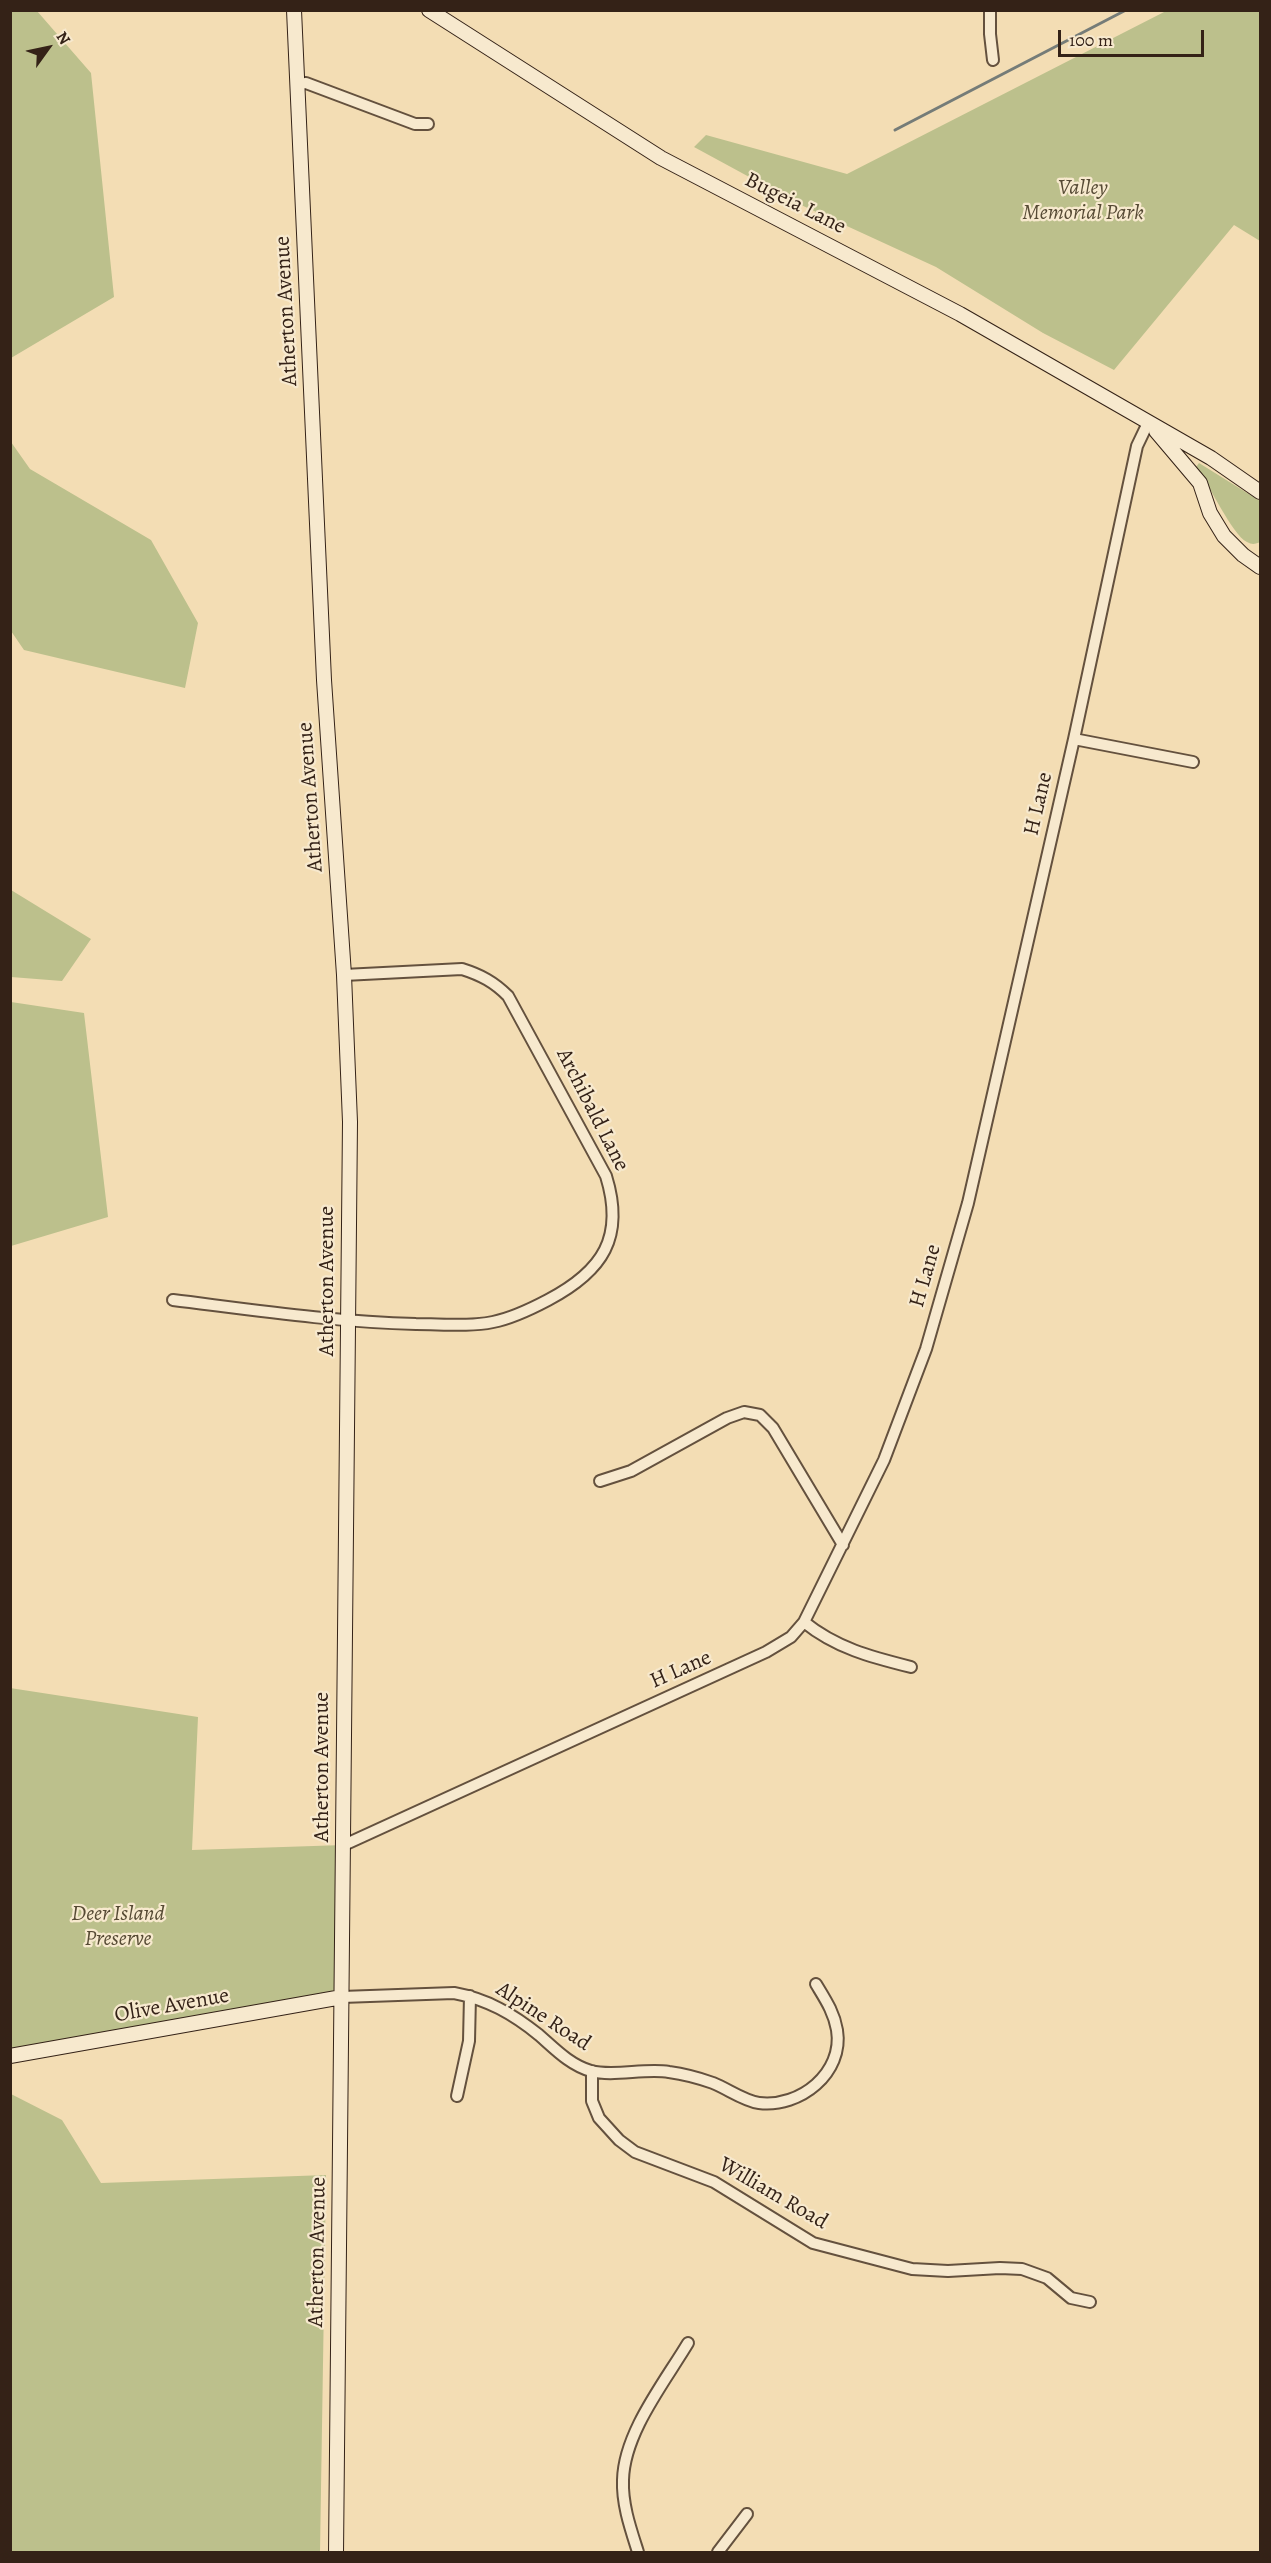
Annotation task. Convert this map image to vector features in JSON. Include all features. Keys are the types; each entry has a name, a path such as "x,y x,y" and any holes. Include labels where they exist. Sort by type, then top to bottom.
{"main road":[{"name":"Atherton Avenue","path":"294,10 325,691 344,975 350,1122 336,2553"},
{"name":"Bugeia Lane","path":"429,10 661,158 960,314 1211,458 1260,492"},
{"path":"1148,423 1200,483 1210,513 1224,536 1243,555 1260,566"},
{"name":"Olive Avenue","path":"10,2056 342,1997"}],"street":[{"path":"990,10 993,60"},
{"path":"297,84 306,83 415,124 428,124"},
{"name":"H Lane","path":"344,1845 766,1652 791,1637 804,1622 884,1460 926,1350 968,1203 1074,739 1137,446 1148,423"},
{"path":"1074,739 1193,762"},
{"name":"Archibald Lane","path":"173,1300 349,1322 461,1324 493,1322 515,1315 568,1289 597,1264 606,1250 611,1235 614,1209 606,1176 528,1029 508,996 497,984 481,975 462,969 344,975"},
{"path":"600,1481 631,1471 726,1418 744,1412 760,1415 773,1428 843,1545"},
{"path":"804,1622 824,1638 858,1654 910,1667"},
{"name":"Alpine Road","path":"342,1997 454,1993 471,1996 492,2003 537,2033 567,2059 592,2071 648,2070 693,2076 756,2103 777,2105 799,2097 816,2086 828,2071 835,2053 837,2032 832,2011 816,1984"},
{"path":"457,2096 469,2041 471,1996"},
{"name":"William Road","path":"592,2071 592,2101 599,2118 619,2140 635,2152 714,2182 813,2243 912,2269 948,2271 1022,2269 1047,2278 1071,2298 1090,2302"},
{"path":"638,2553 628,2523 622,2481 628,2447 640,2422 687,2343"},
{"path":"718,2553 747,2514"}],"green space":[{"path":"10,11 37,11 91,73 114,297 11,358"},
{"name":"Valley Memorial Park","path":"1166,11 1260,11 1260,241 1234,225 1114,370 1043,333 936,267 799,204 694,147 706,135 847,174"},
{"path":"11,442 30,469 151,540 198,623 185,688 24,650 11,631"},
{"path":"1199,463 1260,501 1260,542 1249,543 1235,530 1196,467"},
{"path":"11,890 91,939 62,981 11,977"},
{"path":"11,1002 84,1013 108,1217 11,1246"},
{"name":"Deer Island Preserve","path":"10,1688 198,1717 192,1850 344,1845 342,1997 11,2056"},
{"path":"11,2094 62,2120 101,2183 326,2175 320,2552 11,2552"}],"waterway":[{"path":"895,130 1126,10"}]}
